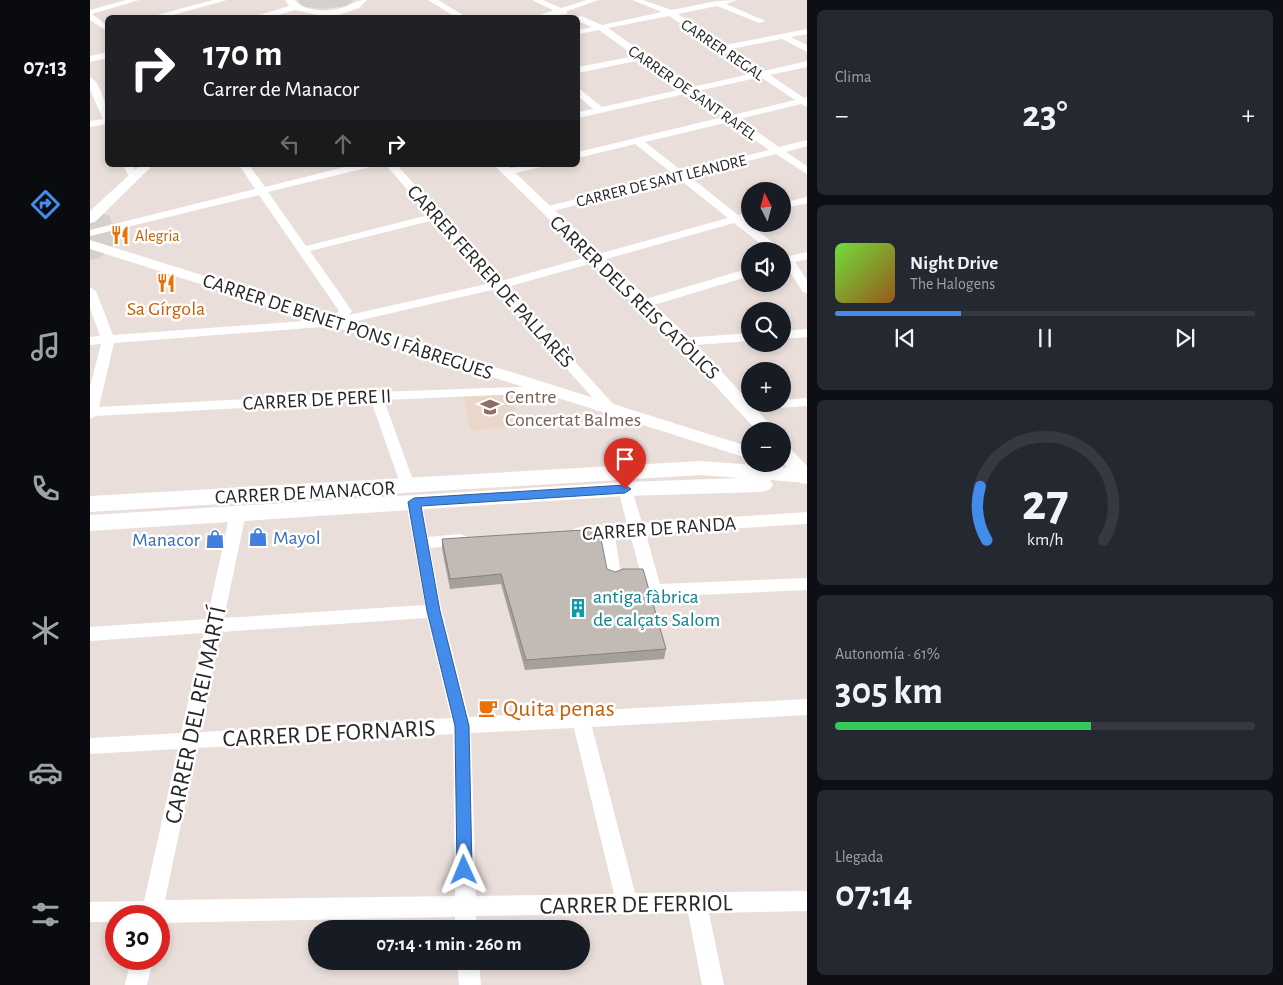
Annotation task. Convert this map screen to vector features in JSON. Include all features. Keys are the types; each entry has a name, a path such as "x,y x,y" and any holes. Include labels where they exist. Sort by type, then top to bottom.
{"main road":[{"name":"CARRER DE MANACOR","path":"90,504 168,499 625,489 702,475 741,465"},
{"name":"CARRER DE MANACOR","path":"90,523 238,513 411,494 702,475 802,474"},
{"path":"90,516 136,513 168,499"}],"street":[{"path":"90,12 135,0"},
{"path":"162,15 223,0"},
{"path":"262,15 292,4 306,15 344,14 362,0"},
{"path":"432,0 459,15"},
{"name":"CARRER DE SANT RAFEL","path":"536,0 571,15"},
{"path":"545,15 596,0"},
{"name":"CARRER REGAL","path":"636,0 671,14 805,102"},
{"path":"580,32 671,14 713,2 734,0"},
{"path":"713,2 762,21"},
{"path":"90,16 105,29"},
{"name":"CARRER DE SANT RAFEL","path":"580,19 600,27 807,170"},
{"path":"723,48 807,31"},
{"path":"784,36 807,49"},
{"path":"90,59 105,56"},
{"path":"580,70 642,57"},
{"path":"580,115 807,64"},
{"path":"90,80 105,114"},
{"path":"580,94 600,110"},
{"path":"580,155 805,102"},
{"path":"90,124 105,122"},
{"path":"637,141 766,242"},
{"name":"CARRER DE SANT LEANDRE","path":"545,210 807,143"},
{"path":"245,167 346,311 335,322"},
{"path":"90,233 358,167"},
{"name":"CARRER FERRER DE PALLARÈS","path":"393,167 611,410"},
{"path":"503,169 520,167"},
{"name":"CARRER DELS REIS CATÒLICS","path":"503,169 683,342 741,402"},
{"path":"90,219 131,171"},
{"path":"791,204 807,200"},
{"path":"302,250 437,216"},
{"path":"90,341 335,322 499,285 741,218"},
{"name":"CARRER DE BENET PONS I FÀBREGUES","path":"90,244 718,444 741,458"},
{"path":"791,258 807,255"},
{"path":"791,269 807,289"},
{"path":"643,304 741,275"},
{"path":"90,291 108,340 90,412"},
{"path":"791,334 807,333"},
{"path":"683,342 741,338"},
{"name":"CARRER DE PERE II","path":"90,412 376,396 544,389"},
{"path":"376,396 411,494 434,611 462,726 466,920"},
{"path":"791,403 807,402"},
{"name":"CARRER DELS REIS CATÒLICS","path":"750,412 759,422"},
{"path":"699,438 712,452 702,475"},
{"path":"718,444 741,445"},
{"path":"791,461 802,474"},
{"path":"625,489 654,591 807,584"},
{"name":"CARRER DEL REI MARTÍ","path":"154,905 238,513"},
{"name":"CARRER DE RANDA","path":"567,533 807,518"},
{"path":"606,531 614,575"},
{"path":"422,543 480,539"},
{"path":"90,634 434,611"},
{"name":"CARRER DE FORNARIS","path":"90,746 807,707"},
{"path":"581,719 627,903"},
{"name":"CARRER DE FERRIOL","path":"170,914 465,906 807,901"},
{"path":"697,903 713,985"},
{"name":"CARRER DE FERRIOL","path":"90,912 105,912"},
{"path":"136,985 139,970"},
{"path":"469,970 470,985"}],"shaded area":[{"path":"298,0 354,0 346,6 322,9 306,7 301,5"},
{"path":"90,210 109,216 119,240 100,258 90,260"},
{"name":"Centre Concertat Balmes","path":"509,394 523,427 470,430 464,396"}],"building":[{"name":"antiga fàbrica de calçats Salom","path":"599,529 607,569 615,572 623,569 643,569 666,649 526,660 501,574 450,579 442,539"}],"place":[{"name":"Alegria","path":"120,235"},
{"name":"Sa Gírgola","path":"166,283"},
{"name":"Centre Concertat Balmes","path":"490,407"},
{"name":"Mayol","path":"258,537"},
{"name":"Manacor","path":"215,539"},
{"name":"antiga fàbrica de calçats Salom","path":"578,608"},
{"name":"Quita penas","path":"488,708"}],"route":[{"path":"464,870 462,726 434,611 414,502 625,489"}]}
